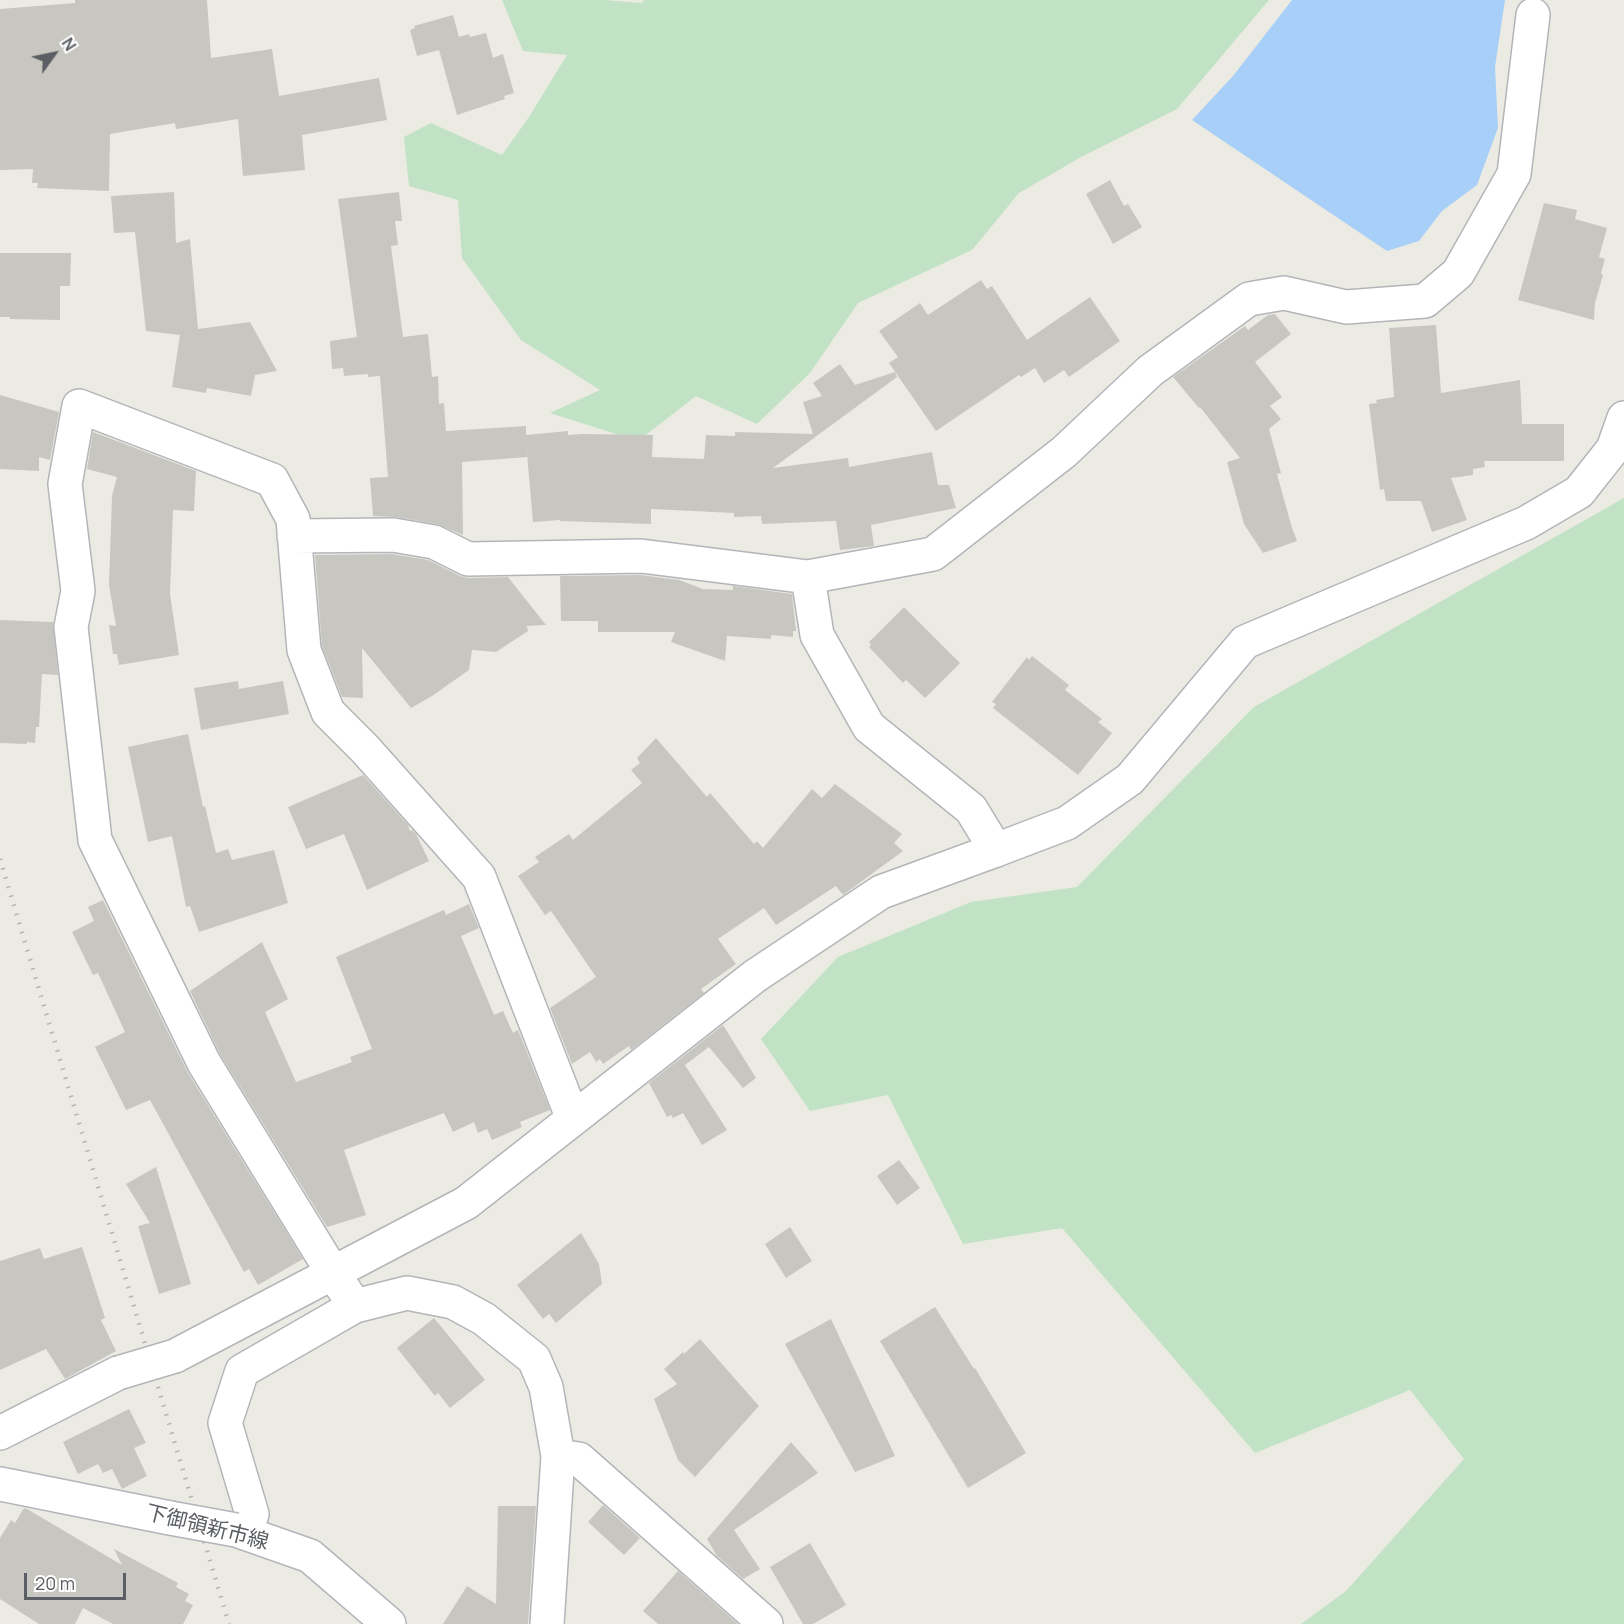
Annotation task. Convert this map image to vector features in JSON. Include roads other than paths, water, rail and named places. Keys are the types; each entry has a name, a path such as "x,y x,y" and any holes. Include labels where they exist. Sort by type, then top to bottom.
{"street":[{"path":"294,536 393,535 434,542 468,559 641,556 808,577 933,554 1064,452 1150,371 1249,299 1284,293 1346,308 1425,301 1458,273 1514,174 1533,15"},
{"path":"355,1306 204,1063 95,840 71,627 78,591 65,484 79,406 272,480 293,519 304,650 328,712 365,749 479,877 573,1119"},
{"path":"0,1433 118,1373 175,1356 466,1203 755,976 881,892 1067,823 1130,779 1245,642 1526,523 1579,492 1613,449 1624,418"},
{"path":"808,577 817,635 869,727 971,809 996,850"},
{"path":"240,1532 252,1514 225,1423 242,1371 355,1306 407,1293 453,1302 484,1319 534,1359 546,1387 558,1456 547,1624"},
{"path":"558,1456 579,1459 766,1624"},
{"name":"下御領新市線","path":"0,1484 240,1532 310,1556 389,1624"}],"water":[{"path":"1292,0 1505,0 1495,67 1498,128 1477,185 1442,211 1419,241 1387,251 1192,120 1233,76"}],"railway":[{"path":"0,859 229,1624"}]}
